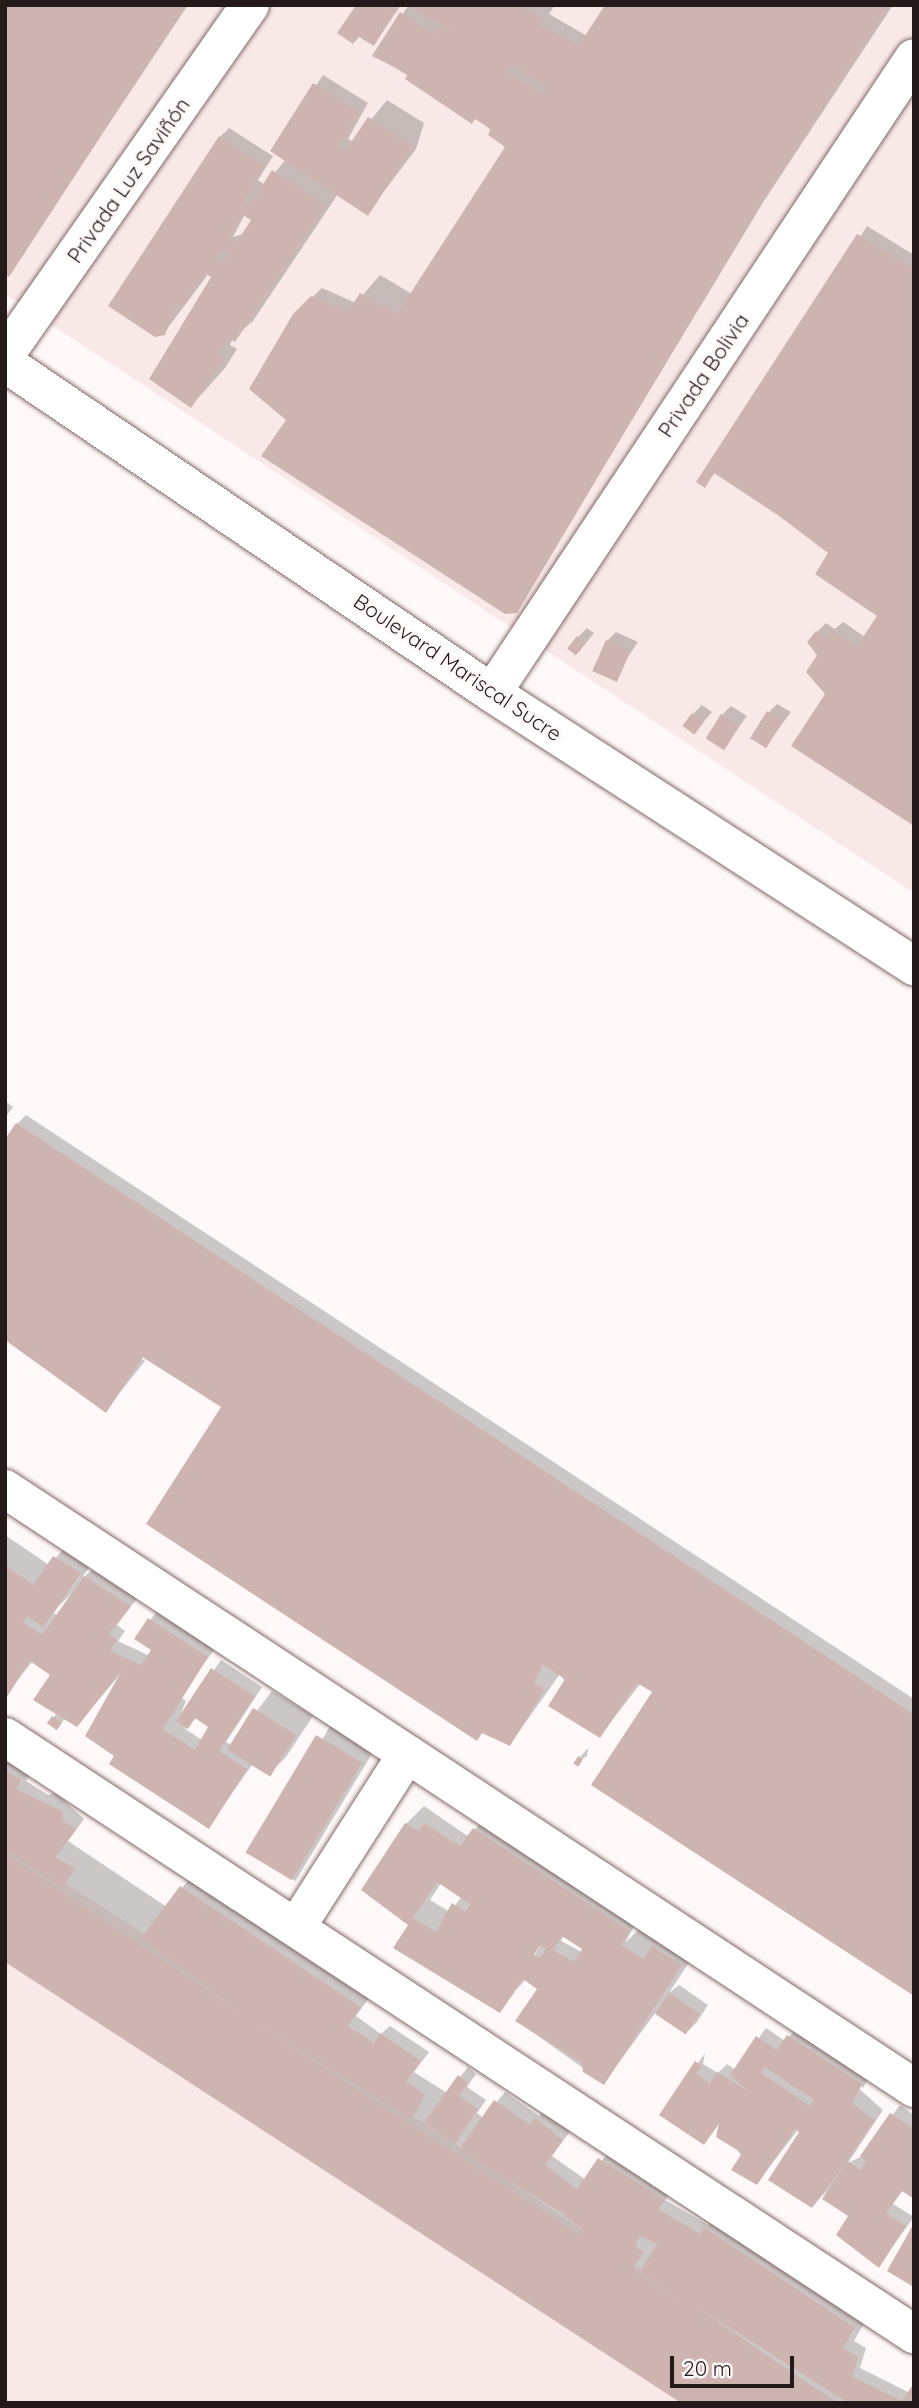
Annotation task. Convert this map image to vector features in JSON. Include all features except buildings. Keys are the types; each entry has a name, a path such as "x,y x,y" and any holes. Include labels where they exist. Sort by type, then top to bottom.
{"street":[{"name":"Privada Luz Saviñón","path":"5,355 250,5"},
{"name":"Privada Bolivia","path":"492,693 914,58"},
{"name":"Boulevard Mariscal Sucre","path":"5,363 492,693 914,966"},
{"path":"5,1489 914,2088"},
{"path":"5,1737 297,1926 914,2334"},
{"path":"297,1926 407,1754"}],"shaded area":[{"path":"5,5 914,5 914,893 5,294"},
{"path":"5,1845 126,1922 838,2403 5,2403"}]}
